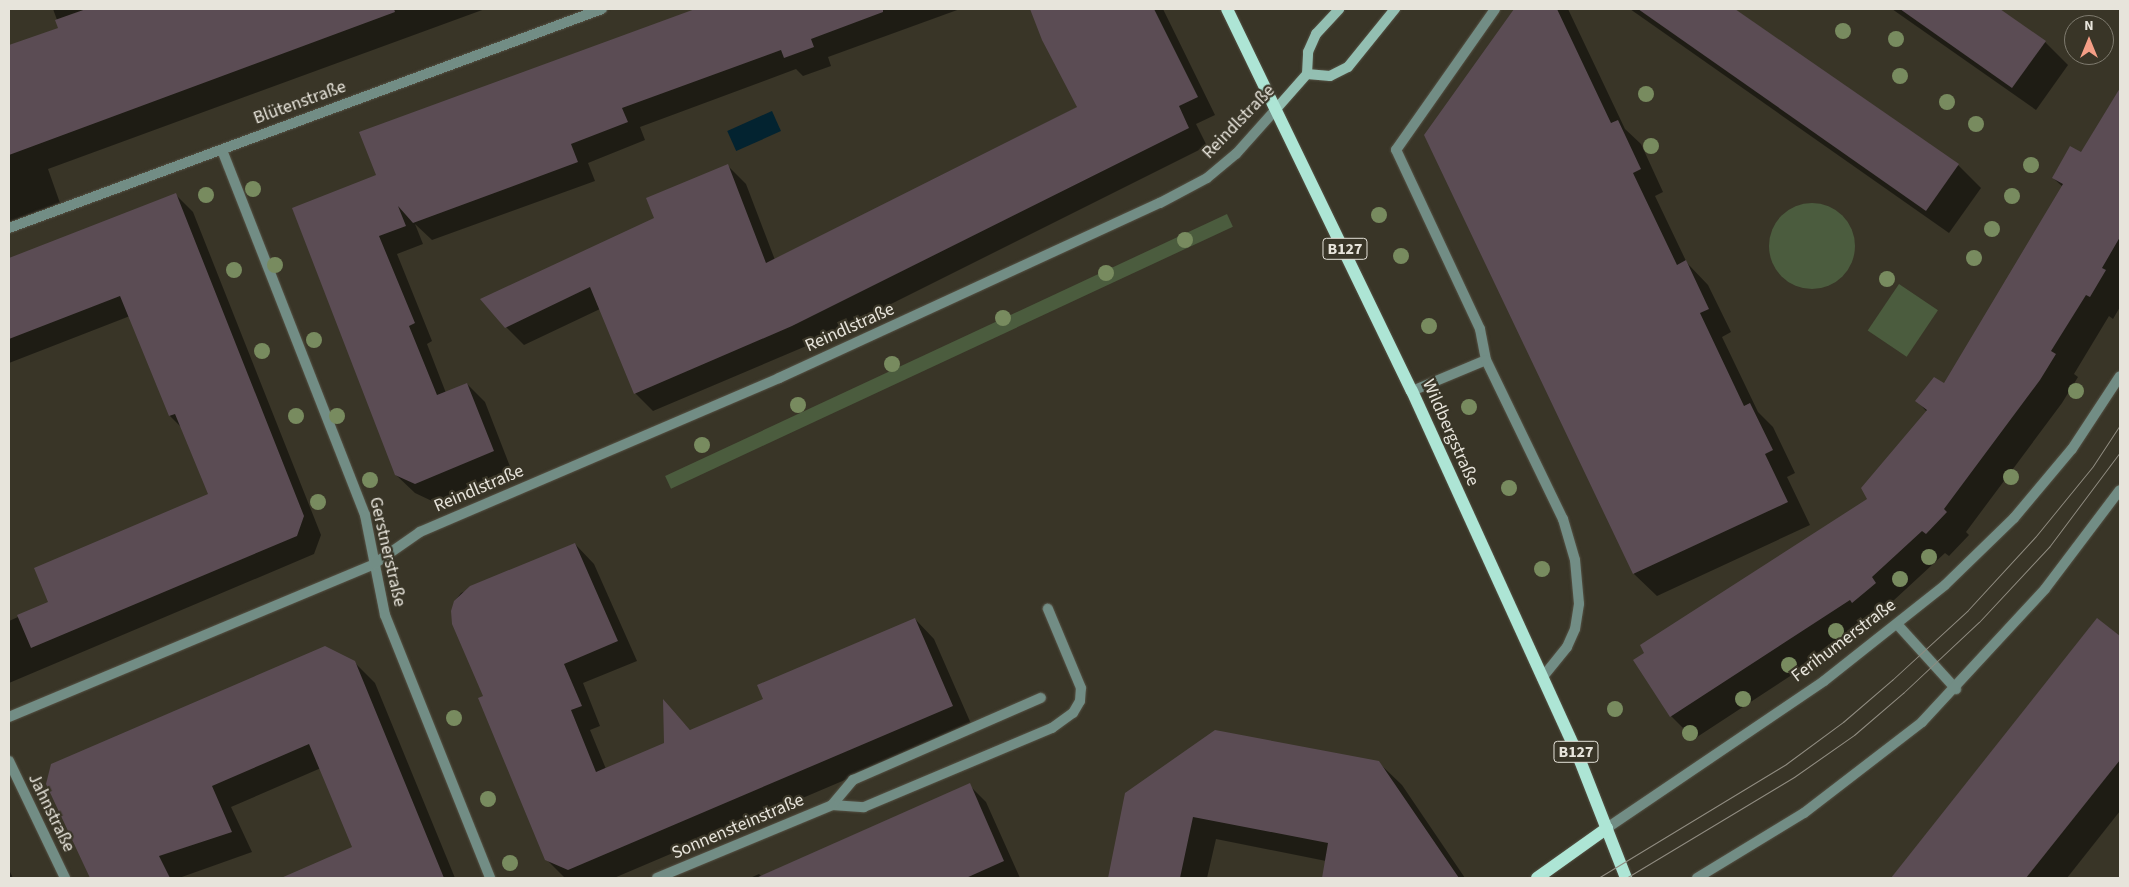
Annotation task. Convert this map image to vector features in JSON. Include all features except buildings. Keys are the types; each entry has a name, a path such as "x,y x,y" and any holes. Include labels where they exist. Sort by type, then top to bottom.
{"main road":[{"name":"Wildbergstraße","path":"1227,9 1277,108 1412,391 1579,758 1626,878"},
{"name":"Ferihumerstraße","path":"1536,878 1607,828"}],"street":[{"name":"Blütenstraße","path":"9,228 602,9"},
{"path":"1339,9 1316,34 1308,52 1307,74 1330,76 1348,67 1395,9"},
{"path":"1495,9 1396,150 1480,329 1486,360 1563,519 1575,560 1579,604 1576,629 1567,648 1542,678"},
{"name":"Reindlstraße","path":"9,717 374,564 420,532 815,362 1160,203 1207,178 1236,154 1307,74"},
{"name":"Gerstnerstraße","path":"222,150 365,515 385,615 490,878"},
{"path":"1412,391 1486,360"},
{"name":"Ferihumerstraße","path":"1607,828 1824,681 1945,584 2014,518 2072,449 2120,376"},
{"path":"1697,878 1804,813 1881,756 1956,689 2045,589 2120,490"},
{"path":"832,805 864,808 1052,728 1073,713 1080,702 1081,688 1048,609"},
{"path":"1897,624 1956,689"},
{"path":"832,805 853,780 1041,698"},
{"name":"Jahnstraße","path":"9,761 65,878"},
{"name":"Sonnensteinstraße","path":"656,878 832,805"}],"green space":[{"path":"1812,203 1828,206 1836,210 1848,222 1852,230 1855,246 1852,262 1848,270 1836,282 1828,286 1812,289 1796,286 1788,282 1776,270 1772,262 1769,246 1772,230 1776,222 1788,210 1796,206"},
{"path":"1227,214 1233,227 671,489 665,476"},
{"path":"1899,284 1938,310 1907,357 1868,330"}],"water":[{"path":"772,111 781,131 736,151 727,131"}],"tram line":[{"path":"1598,878 1786,764 1843,722 1892,680 1968,610 2036,536 2093,466 2120,425"},
{"path":"1626,878 1794,777 1854,735 1903,693 1979,622 2049,547 2120,452"}]}
